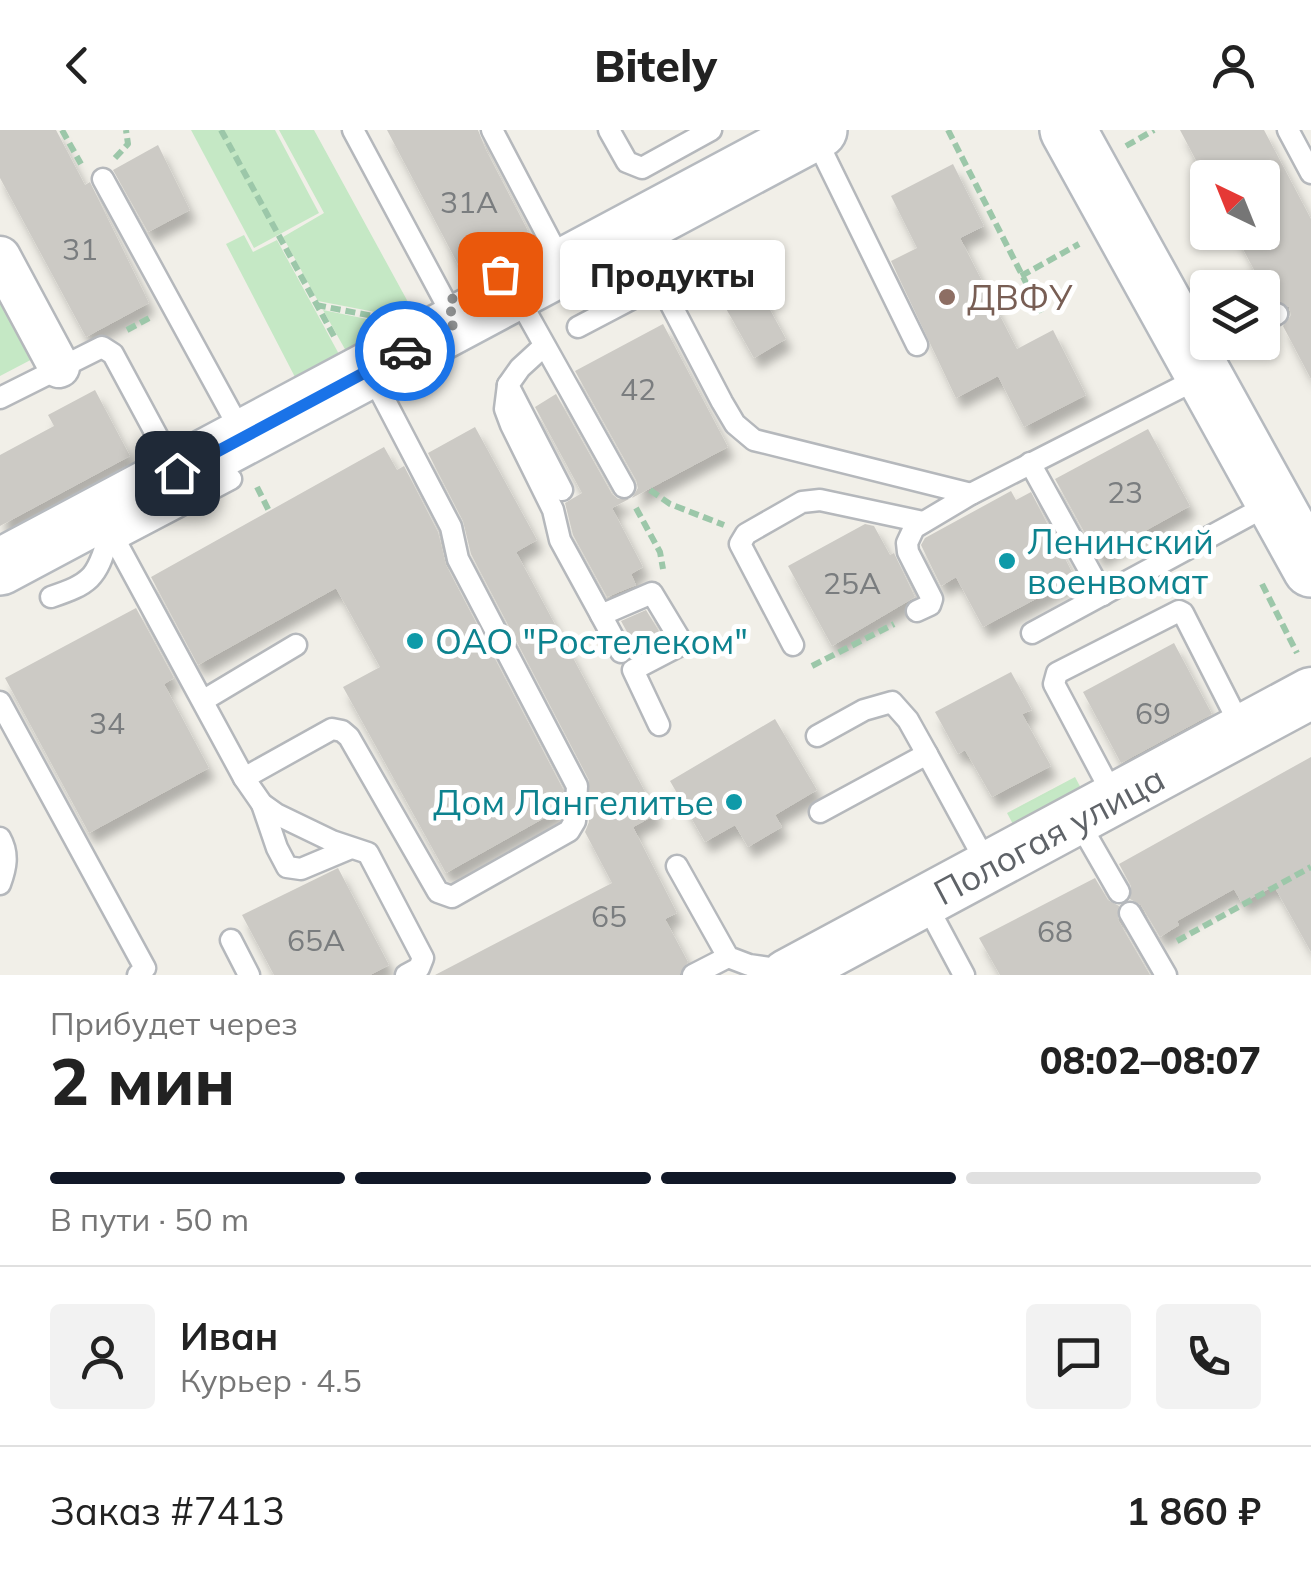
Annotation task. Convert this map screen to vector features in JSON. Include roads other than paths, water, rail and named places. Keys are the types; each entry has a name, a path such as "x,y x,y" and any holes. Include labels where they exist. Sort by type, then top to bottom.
{"main road":[{"path":"1068,130 1202,361 1311,569"},
{"path":"0,567 106,531 177,473 237,458 352,355 543,264 632,230 800,135"}],"street":[{"path":"0,257 59,367"},
{"name":"Пологая улица","path":"792,974 1311,693"}],"lane":[{"path":"353,130 455,306"},
{"path":"492,130 543,264 544,346 634,484"},
{"path":"609,130 627,162 642,168 711,130"},
{"path":"1288,130 1311,174"},
{"path":"800,135 917,346"},
{"path":"103,178 237,458 106,531"},
{"path":"632,230 730,417 754,440 970,494"},
{"path":"578,328 660,284"},
{"path":"0,398 100,346 113,354 177,473"},
{"path":"544,346 508,384 504,409 553,510 560,540 620,652"},
{"path":"244,778 332,730 342,731 438,892 452,897 569,831 575,821 577,786 458,559 450,528 352,355"},
{"path":"917,612 932,599 908,552 907,543 914,528 1202,361"},
{"path":"508,384 562,490"},
{"path":"1030,462 1103,595"},
{"path":"793,646 740,544 746,534 802,502 820,500 923,522"},
{"path":"1032,633 1274,502"},
{"path":"50,597 84,586 104,555 106,531"},
{"path":"106,531 262,804 287,867 301,868 351,848"},
{"path":"601,615 649,592 654,594 682,641 680,646 633,670 659,725"},
{"path":"1119,892 1054,684 1058,673 1179,611 1243,730"},
{"path":"204,700 296,645"},
{"path":"0,702 145,968 138,975"},
{"path":"817,736 864,710 892,702 928,754 989,868"},
{"path":"820,812 928,754"},
{"path":"262,804 288,820 368,853 423,958 419,968 406,975"},
{"path":"0,838 6,849 0,884"},
{"path":"678,866 728,956 792,974"},
{"path":"925,902 964,975"},
{"path":"1130,913 1166,975"},
{"path":"231,940 250,975"},
{"path":"693,975 728,956"}],"place":[{"name":"Продукты","path":"500,274"},
{"name":"ДВФУ","path":"947,297"},
{"name":"Ленинский военвомат","path":"1007,561"},
{"name":"ОАО \"Ростелеком\"","path":"415,641"},
{"name":"Дом Лангелитье","path":"734,802"}]}
